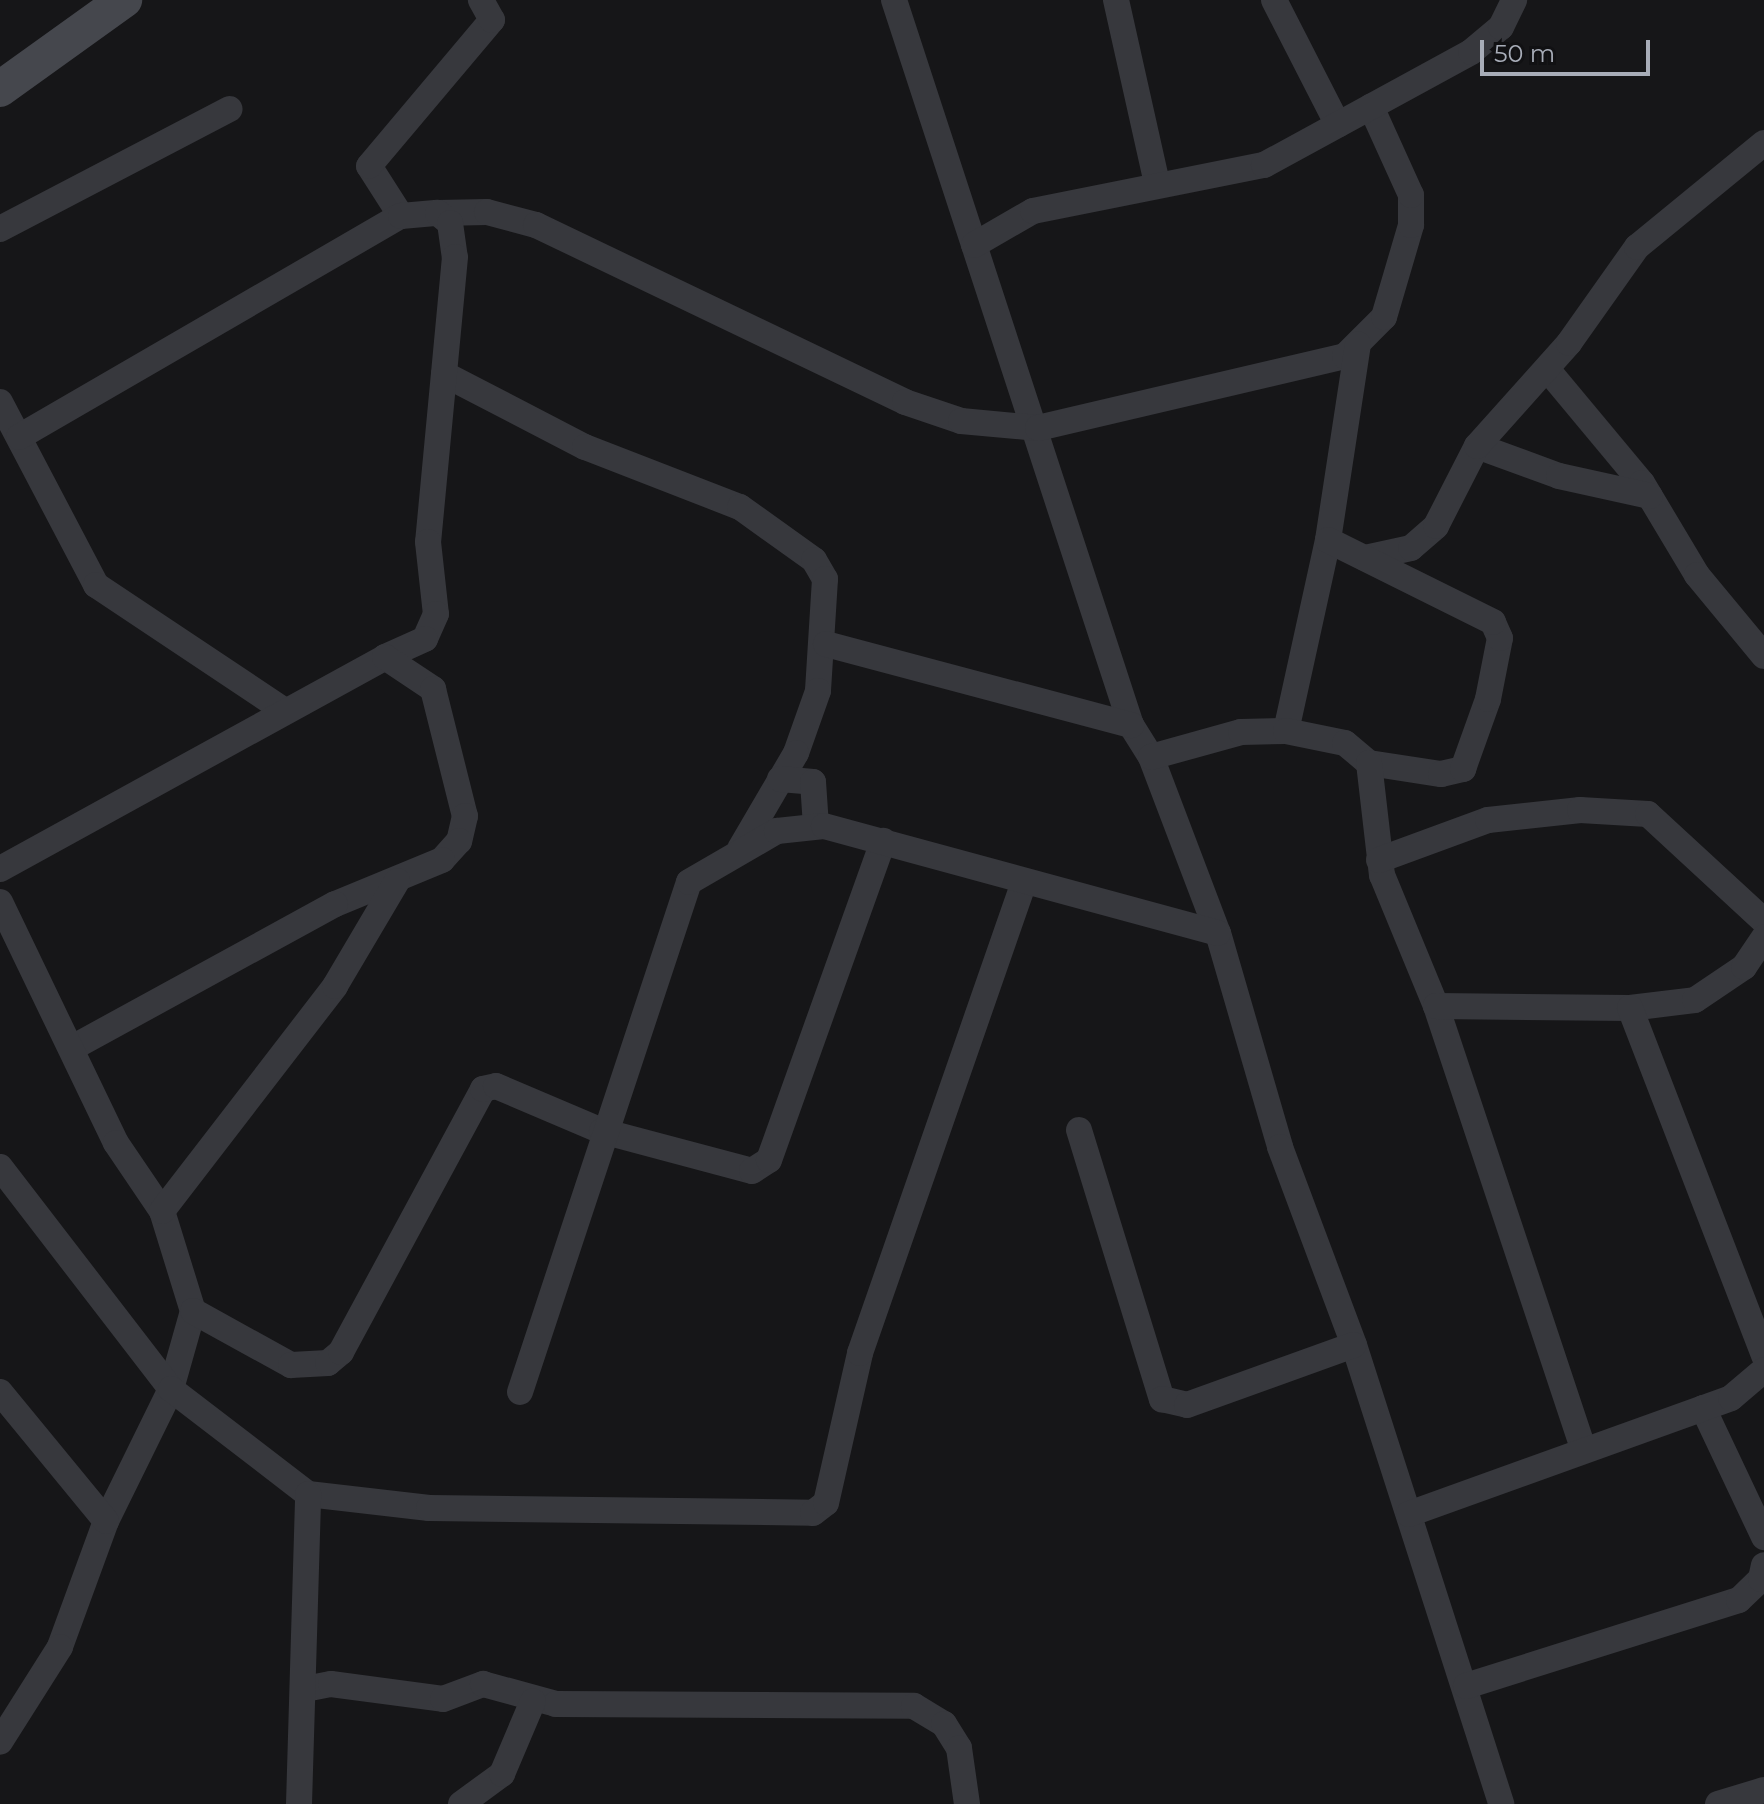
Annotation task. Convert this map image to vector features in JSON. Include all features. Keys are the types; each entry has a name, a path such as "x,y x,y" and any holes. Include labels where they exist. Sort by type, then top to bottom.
{"street":[{"path":"401,216 369,166 492,20 481,0"},
{"path":"894,0 1038,428 1131,725 1151,757 1218,933 1280,1147 1354,1345 1466,1686 1501,1804"},
{"path":"1116,0 1157,184"},
{"path":"1274,0 1338,125"},
{"path":"974,245 1033,211 1264,165 1471,52 1501,27 1514,0"},
{"path":"0,89 112,3"},
{"path":"19,437 401,216 438,213 487,212 536,225 905,402 961,421 1038,428 1345,356 1384,317 1411,225 1411,195 1371,107"},
{"path":"0,229 230,109"},
{"path":"1365,558 1423,539 1463,486 1477,446 1547,369 1637,247 1764,143"},
{"path":"0,869 282,709 385,657 434,627 428,542 455,257 450,223 438,213"},
{"path":"1286,731 1328,540 1358,344"},
{"path":"1547,369 1650,496 1697,575 1764,656"},
{"path":"444,374 585,447 740,507 799,543 825,579 826,644 818,691 780,779 740,849"},
{"path":"0,402 96,585 282,709"},
{"path":"1477,446 1559,476 1650,496"},
{"path":"1151,757 1241,732 1286,731 1345,743 1369,763 1441,774 1463,769 1500,638 1481,612 1328,540"},
{"path":"826,644 1131,725"},
{"path":"74,1047 335,904 442,860 459,841 465,816 433,689 385,657"},
{"path":"1369,763 1379,860 1436,1006 1584,1450"},
{"path":"780,779 813,782 816,826"},
{"path":"1379,860 1488,820 1580,810 1648,814 1764,921"},
{"path":"520,1392 602,1131 689,882 740,849 777,831 816,826 883,841 1218,933"},
{"path":"193,1311 291,1365 328,1363 341,1352 483,1089 496,1086 602,1131 752,1171 769,1160 883,841"},
{"path":"162,1211 335,986 397,881"},
{"path":"0,1167 171,1389 308,1494 429,1508 821,1509 860,1353 1024,882"},
{"path":"0,902 74,1047 116,1143 162,1211 193,1311 171,1389 106,1521 60,1647 0,1742"},
{"path":"1436,1006 1630,1008 1695,1000 1722,986 1764,937"},
{"path":"1630,1008 1764,1356"},
{"path":"1079,1130 1162,1399 1187,1405 1354,1345"},
{"path":"1409,1514 1731,1398 1764,1370"},
{"path":"0,1392 106,1521"},
{"path":"1703,1408 1764,1537"},
{"path":"299,1804 305,1689 308,1494"},
{"path":"1466,1686 1739,1600 1764,1565"},
{"path":"305,1689 331,1684 443,1699 483,1684 533,1701 914,1706 944,1724 959,1748 967,1804"},
{"path":"461,1804 502,1774 533,1701"},
{"path":"1718,1804 1764,1790"}]}
